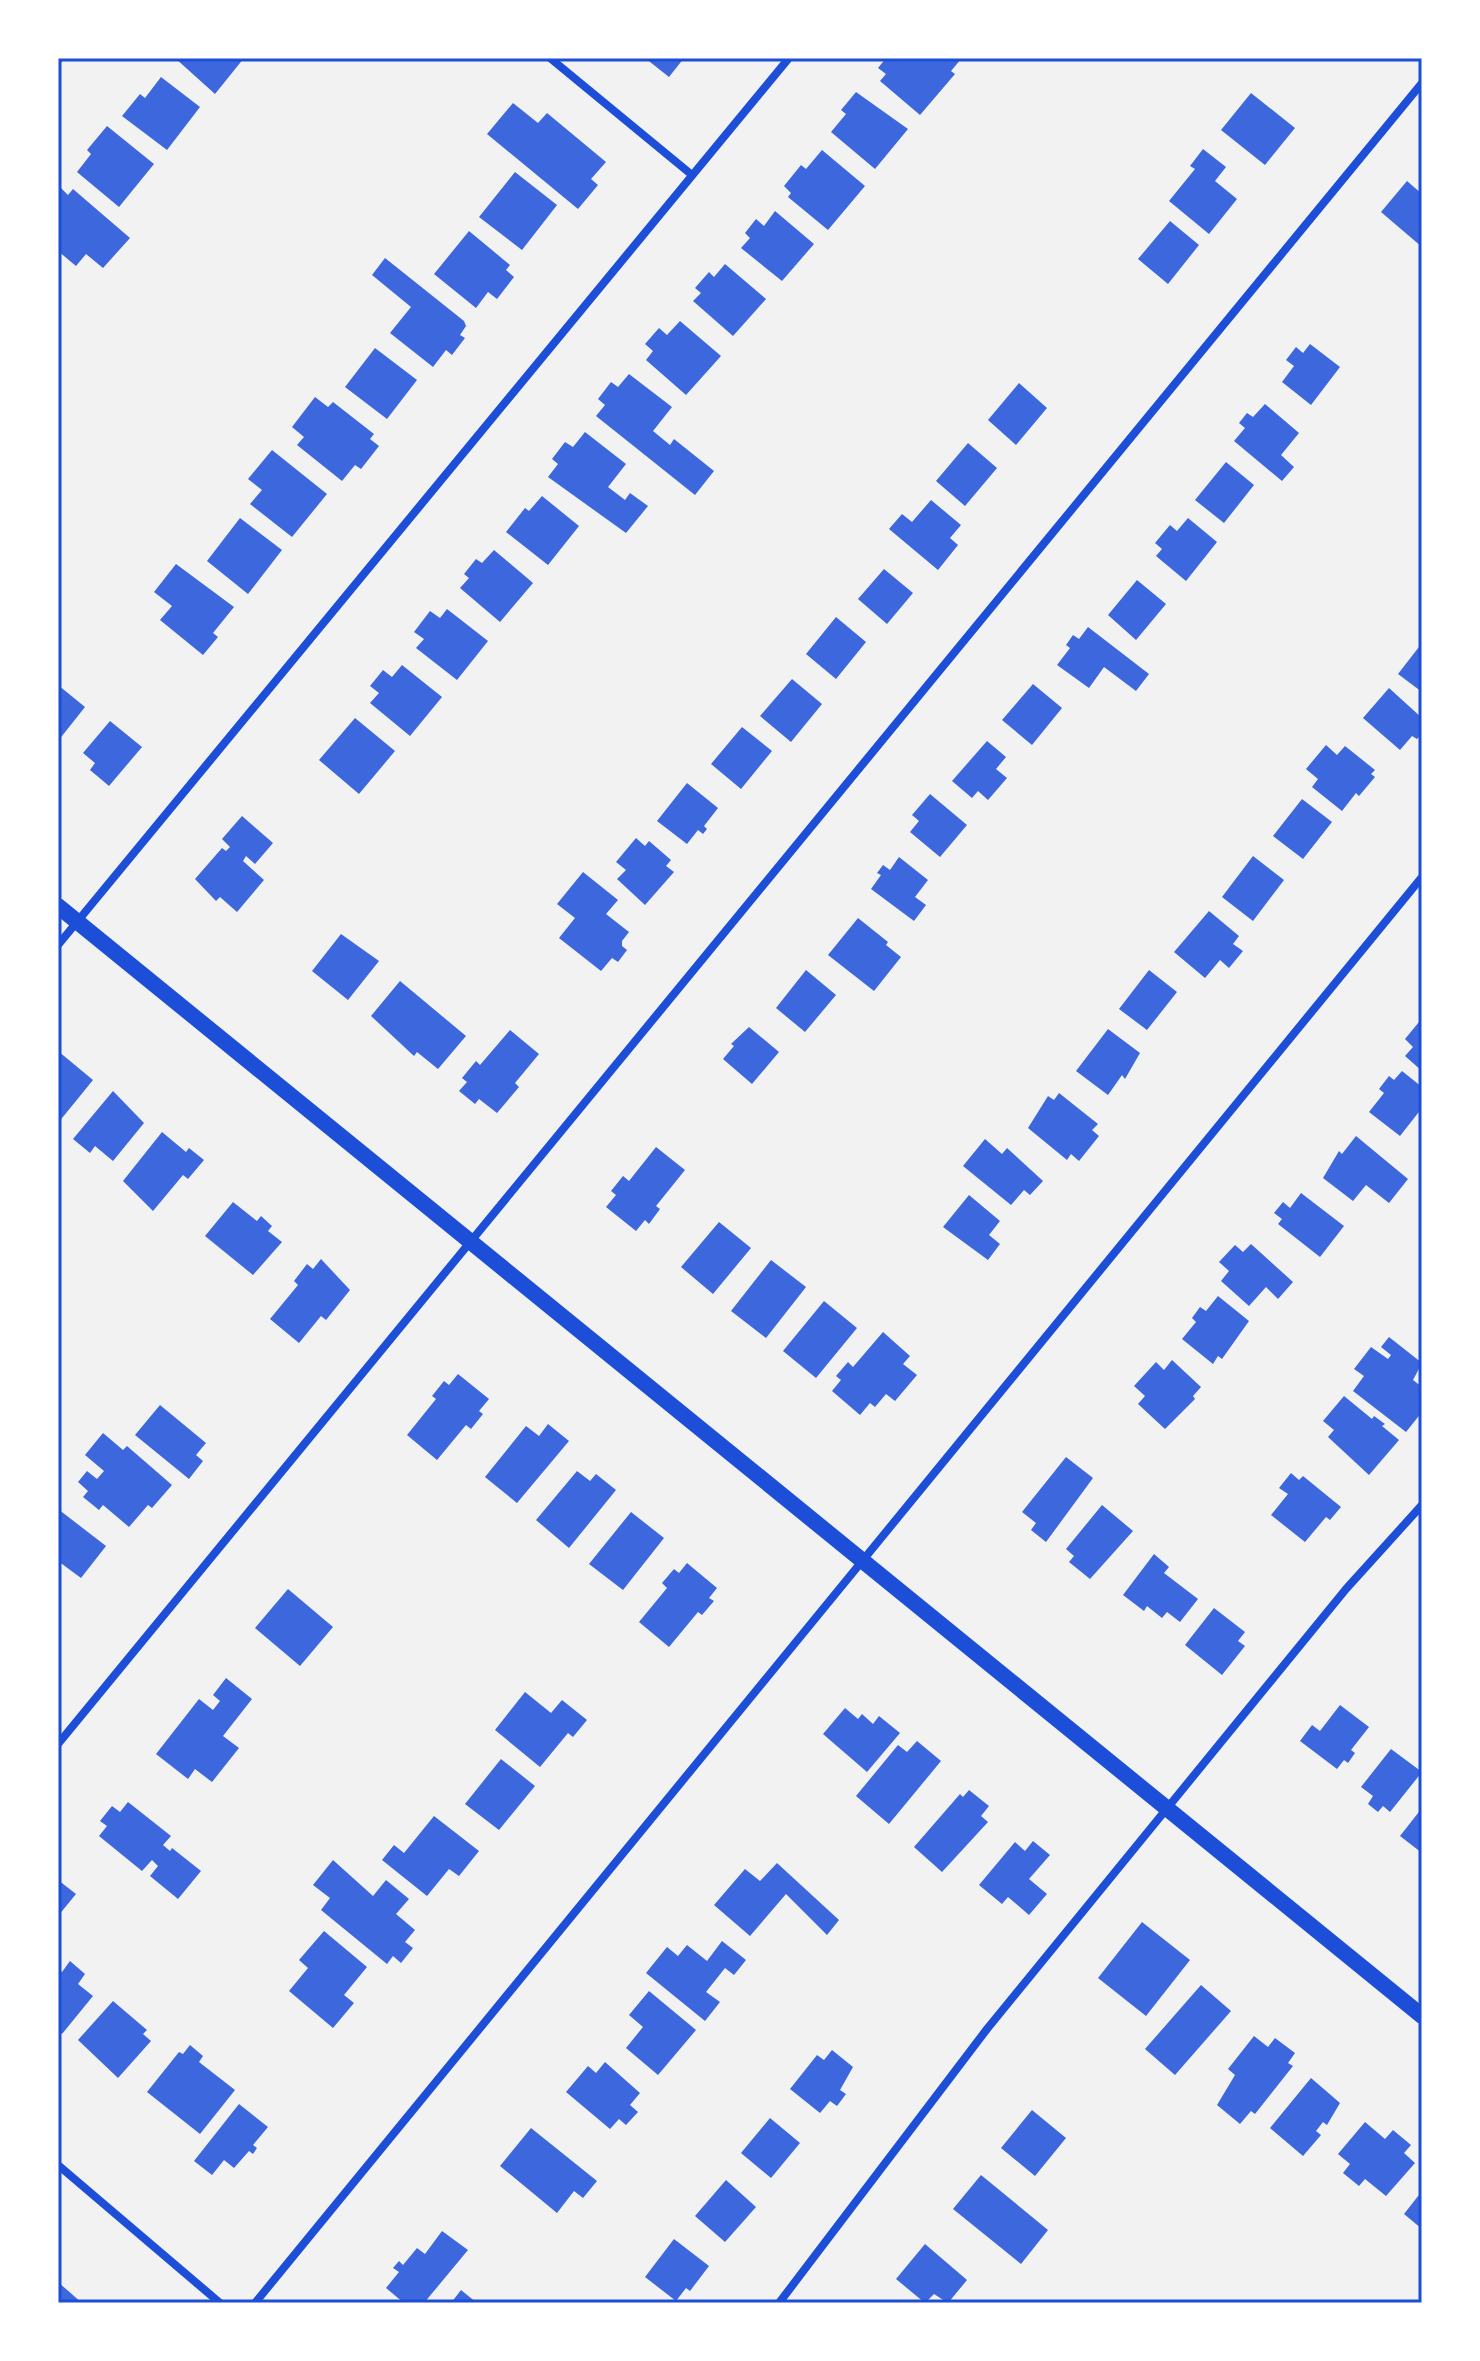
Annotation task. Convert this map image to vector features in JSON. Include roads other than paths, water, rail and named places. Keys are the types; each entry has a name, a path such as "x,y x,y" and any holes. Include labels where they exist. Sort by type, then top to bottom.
{"main road":[{"path":"58,906 1422,2016"}],"street":[{"path":"550,58 692,175"},
{"path":"58,945 789,58"},
{"path":"58,1744 1422,83"},
{"path":"255,2303 1422,877"},
{"path":"779,2303 987,2029 1346,1589 1422,1505"},
{"path":"58,2165 220,2303"}]}
